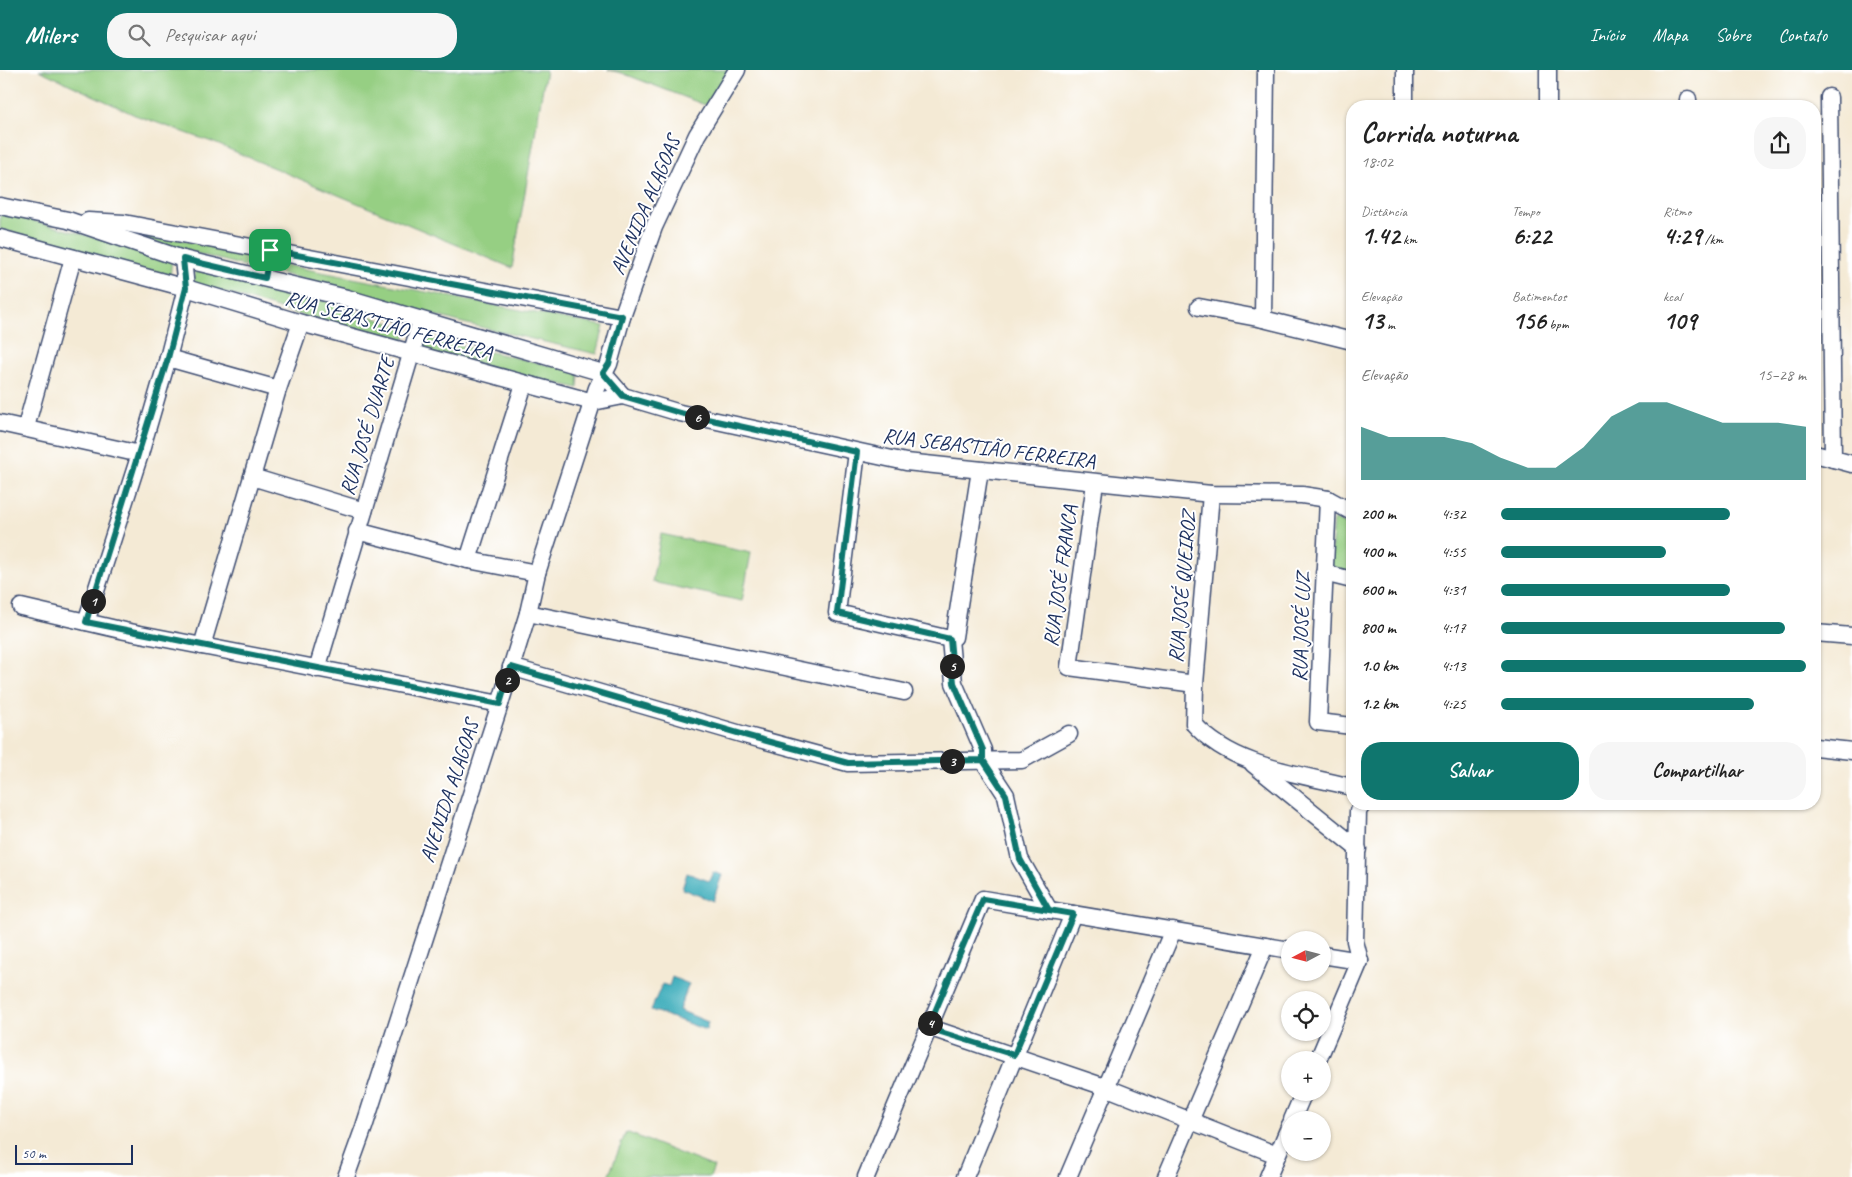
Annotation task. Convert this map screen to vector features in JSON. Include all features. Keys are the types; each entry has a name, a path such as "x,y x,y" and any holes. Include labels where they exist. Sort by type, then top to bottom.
{"street":[{"name":"AVENIDA ALAGOAS","path":"346,1177 364,1127 500,704 528,613 537,573 622,316 662,210 697,135 737,70"},
{"path":"1263,319 1266,70"},
{"path":"1405,70 1405,100"},
{"path":"1548,70 1548,100"},
{"path":"1829,97 1833,459"},
{"name":"RUA SEBASTIÃO FERREIRA","path":"0,206 68,220 183,259 348,298 600,382 623,396 680,413 906,462 1211,494 1302,495 1328,499 1346,509"},
{"name":"RUA SEBASTIÃO FERREIRA","path":"68,220 124,222 622,316"},
{"name":"RUA SEBASTIÃO FERREIRA","path":"0,238 186,288 301,323 524,384 600,382"},
{"path":"265,278 270,250"},
{"path":"26,427 73,258"},
{"path":"86,622 140,454 168,358 186,288 183,259"},
{"path":"1198,307 1263,319 1346,340"},
{"name":"RUA JOSÉ DUARTE","path":"317,669 420,321"},
{"path":"202,646 278,389 301,323"},
{"path":"168,358 278,389"},
{"path":"600,382 623,396"},
{"path":"468,560 524,384"},
{"path":"0,423 26,427 140,454"},
{"path":"857,452 837,613 951,639"},
{"path":"1821,456 1852,464"},
{"path":"980,470 951,639 954,683 983,750 983,760 1006,795 1020,859 1049,910"},
{"path":"252,477 364,510"},
{"name":"RUA JOSÉ FRANCA","path":"1095,483 1069,667 1195,684"},
{"name":"RUA JOSÉ QUEIROZ","path":"1211,494 1195,684 1194,724 1205,737 1250,761"},
{"name":"RUA JOSÉ LUZ","path":"1328,499 1318,722 1346,725"},
{"path":"358,531 468,560 537,573"},
{"path":"1324,573 1346,578"},
{"path":"20,607 202,646 500,704"},
{"path":"528,613 904,692"},
{"path":"1821,633 1852,636"},
{"path":"511,667 848,763 1022,760 1069,734"},
{"path":"1821,747 1852,751"},
{"path":"1250,761 1346,785"},
{"path":"1250,761 1358,849"},
{"path":"1322,1051 1360,961 1355,940 1359,810"},
{"path":"866,1177 983,899 1281,948"},
{"path":"965,1177 1073,914"},
{"path":"1068,1177 1173,930"},
{"path":"1166,1177 1266,946"},
{"path":"1331,956 1360,961"},
{"path":"928,1028 1014,1055 1105,1087 1277,1155"},
{"path":"1268,1177 1281,1146"}],"green space":[{"path":"39,70 546,70 512,268 212,142 135,115"},
{"path":"608,70 730,70 705,105 622,73"},
{"path":"0,212 172,258 170,278 0,229"},
{"path":"149,232 260,258 256,269 146,240"},
{"path":"274,263 604,326 597,354 463,323 272,271"},
{"path":"195,269 295,291 407,329 403,346 194,283"},
{"path":"424,337 579,372 578,388 422,352"},
{"path":"1334,519 1346,525 1346,572 1330,566"},
{"path":"661,534 751,553 742,601 652,582"},
{"path":"626,1132 714,1167 710,1177 608,1177"}],"water":[{"path":"713,872 722,875 713,901 682,889 687,873 709,881"},
{"path":"672,977 689,984 679,1010 708,1022 706,1030 651,1010 662,984 669,986"}],"route":[{"path":"270,250 265,278 183,259 186,288 168,358 140,454 86,622 500,704 511,667 848,763 983,760 1006,795 1020,859 1049,910 1073,914 1014,1055 928,1028 983,899 1049,910 1020,859 1006,795 983,760 983,750 954,683 950,639 837,613 857,452 680,413 623,396 603,373 609,364 622,316 270,250"}]}
